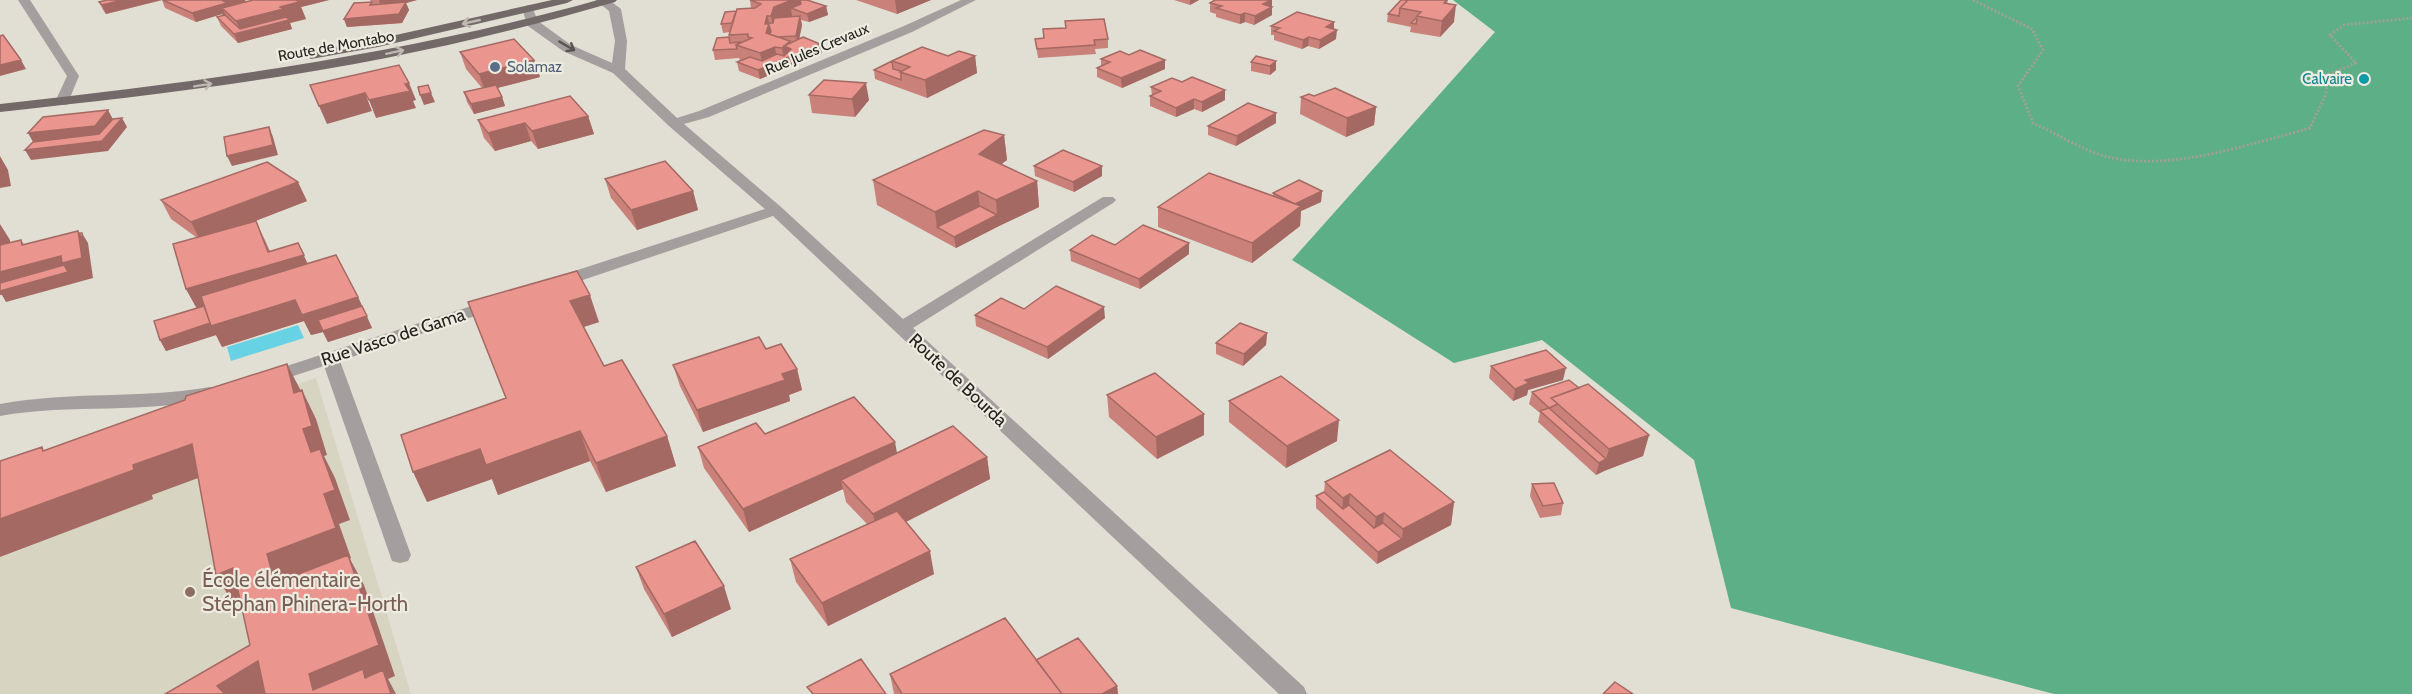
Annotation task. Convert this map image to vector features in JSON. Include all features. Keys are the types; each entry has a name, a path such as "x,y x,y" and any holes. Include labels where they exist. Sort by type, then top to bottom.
{"main road":[{"name":"Route de Montabo","path":"62,102 122,87 378,43 567,0"},
{"name":"Route de Montabo","path":"0,108 194,87 339,63 532,23 606,1"}],"street":[{"path":"24,0 73,76 62,102"},
{"name":"Rue Jules Crevaux","path":"674,123 704,114 970,0"},
{"path":"606,1 615,9 621,40 618,70"},
{"path":"528,9 532,23"},
{"name":"Route de Bourda","path":"532,23 567,48 618,70 674,123 776,210 1295,694"},
{"path":"902,327 1108,200"},
{"path":"544,287 776,210"},
{"name":"Rue Vasco de Gama","path":"249,384 510,298"},
{"path":"330,358 400,555"},
{"path":"0,410 34,404 165,400 231,389"}],"path":[{"path":"1973,0 2032,29 2043,50 2018,86 2033,123 2108,157 2154,161 2222,151 2310,128 2326,94 2327,75 2356,63 2330,35 2344,25 2412,18"}],"shaded area":[{"name":"École élémentaire Stéphan Phinera-Horth","path":"316,378 411,694 0,694 0,491 86,455"}],"green space":[{"path":"1453,0 2412,0 2412,694 2054,694 1731,608 1694,460 1542,340 1454,363 1292,260 1495,32"}],"water":[{"path":"298,325 304,338 231,361 227,347"}],"building":[{"path":"123,0 102,5 99,2"},
{"path":"163,0 222,0 227,3 192,13"},
{"path":"253,0 296,0 299,2 280,7 283,9 236,21 222,8"},
{"path":"750,0 792,0 774,7 771,16 767,16 765,24 769,24 766,33 790,41 782,48 775,47 760,53 736,45 752,38 748,37 748,34 729,35 737,9 755,8 761,4"},
{"path":"800,0 826,6 807,14 791,8 801,4"},
{"path":"1215,0 1271,0 1263,4 1272,7 1255,16 1245,13 1240,15 1216,8 1222,6 1210,3"},
{"path":"1401,0 1408,0 1400,8 1399,16 1388,14"},
{"path":"1408,0 1447,0 1444,3 1456,5 1442,21 1417,16 1421,12 1400,8"},
{"path":"372,2 370,5 406,2 399,14 344,19 354,3"},
{"path":"736,11 732,23 721,24 725,12"},
{"path":"1297,12 1334,22 1326,27 1337,30 1320,40 1309,37 1303,40 1274,31 1280,28 1271,26"},
{"path":"225,15 240,29 286,17 289,20 234,34 217,17"},
{"path":"800,16 796,36 777,37 770,34 768,23 773,23 774,18"},
{"path":"1104,19 1108,39 1094,40 1095,45 1037,49 1035,39 1044,38 1043,29 1066,28 1065,21"},
{"path":"3,35 21,60 0,65 0,36"},
{"path":"729,37 730,43 741,42 736,45 737,49 713,50 717,38"},
{"path":"803,37 820,44 758,70 737,62 750,57 762,61 777,54 784,56 791,49 784,46"},
{"path":"514,39 534,60 479,74 460,52"},
{"path":"922,47 948,56 959,51 975,56 925,80 900,72 910,67 892,61"},
{"path":"1140,50 1165,60 1121,78 1097,68 1110,62 1101,59 1120,51 1129,55"},
{"path":"1256,56 1276,61 1270,66 1251,62"},
{"path":"892,61 893,69 901,71 901,80 874,70"},
{"path":"399,65 409,83 405,84 410,91 369,100 365,93 319,106 310,85"},
{"path":"1192,77 1225,90 1202,102 1194,99 1176,108 1150,96 1161,91 1151,87 1172,78 1182,82"},
{"path":"824,80 866,83 852,99 809,95"},
{"path":"428,85 431,93 420,95 418,87"},
{"path":"496,85 502,97 471,104 464,92"},
{"path":"1335,88 1376,107 1347,118 1301,97 1309,94 1314,96"},
{"path":"570,96 588,116 532,131 525,123 488,133 478,120"},
{"path":"1248,103 1276,113 1237,136 1208,126"},
{"path":"108,110 95,126 28,133 43,117"},
{"path":"122,118 102,141 25,150 33,142 99,134 113,119"},
{"path":"269,127 273,145 227,156 224,137"},
{"path":"984,130 1004,135 979,154 1037,181 996,200 978,191 935,212 873,180"},
{"path":"1063,150 1102,166 1073,182 1034,166"},
{"path":"665,161 693,191 631,210 605,179"},
{"path":"267,162 298,182 191,222 161,200"},
{"path":"1209,173 1301,206 1252,243 1158,207"},
{"path":"1299,180 1322,191 1295,204 1273,193"},
{"path":"980,206 997,215 954,237 937,227"},
{"path":"256,221 268,252 298,243 304,255 186,289 173,244"},
{"path":"1143,225 1189,243 1139,279 1070,250 1092,235 1115,245"},
{"path":"78,231 82,258 62,263 61,256 0,272 0,245 21,240 22,245"},
{"path":"336,255 358,297 302,315 295,300 211,326 201,296"},
{"path":"64,265 68,272 0,291 0,283"},
{"path":"577,271 590,295 570,301 604,366 622,360 667,436 596,463 580,431 486,465 480,449 413,472 401,435 506,398 468,302"},
{"path":"1056,286 1104,307 1047,347 975,315 1001,298 1024,309"},
{"path":"204,306 210,323 160,340 154,321"},
{"path":"362,306 367,316 323,331 318,320"},
{"path":"1240,323 1267,333 1244,354 1216,343"},
{"path":"759,337 766,349 781,344 797,369 782,374 785,380 697,410 673,365"},
{"path":"1546,350 1566,368 1525,380 1529,383 1515,389 1491,366"},
{"path":"287,364 294,393 302,390 312,426 303,429 311,452 320,449 335,490 324,494 336,528 267,554 275,583 348,555 379,645 309,674 313,690 363,669 365,678 383,670 391,694 265,694 258,661 217,686 225,694 165,694 250,645 233,568 216,575 192,444 133,465 134,470 0,519 0,461 42,447 43,451 185,400 186,396"},
{"path":"1155,373 1204,414 1156,437 1107,395"},
{"path":"1281,376 1339,420 1287,446 1229,401"},
{"path":"1569,380 1579,388 1551,398 1558,404 1549,408 1532,392"},
{"path":"1588,384 1649,435 1609,449 1551,398"},
{"path":"854,397 895,442 743,509 698,447 756,423 765,434"},
{"path":"1549,408 1606,459 1599,463 1540,411"},
{"path":"953,426 987,457 873,514 841,480"},
{"path":"1390,450 1454,502 1403,529 1384,513 1376,517 1350,494 1343,498 1325,482"},
{"path":"1554,483 1563,503 1543,506 1532,484"},
{"path":"1324,492 1343,509 1349,505 1374,528 1383,523 1402,539 1378,552 1316,496"},
{"path":"897,511 930,551 822,603 790,559"},
{"path":"695,541 724,586 664,614 636,567"},
{"path":"1005,618 1062,694 902,694 890,674"},
{"path":"1078,638 1117,686 1102,694 1062,694 1036,660"},
{"path":"861,659 886,694 813,694 807,687"},
{"path":"1615,682 1633,694 1603,694"}],"place":[{"name":"Solamaz","path":"495,67"},
{"name":"Calvaire","path":"2364,79"},
{"name":"École élémentaire Stéphan Phinera-Horth","path":"190,592"}]}
